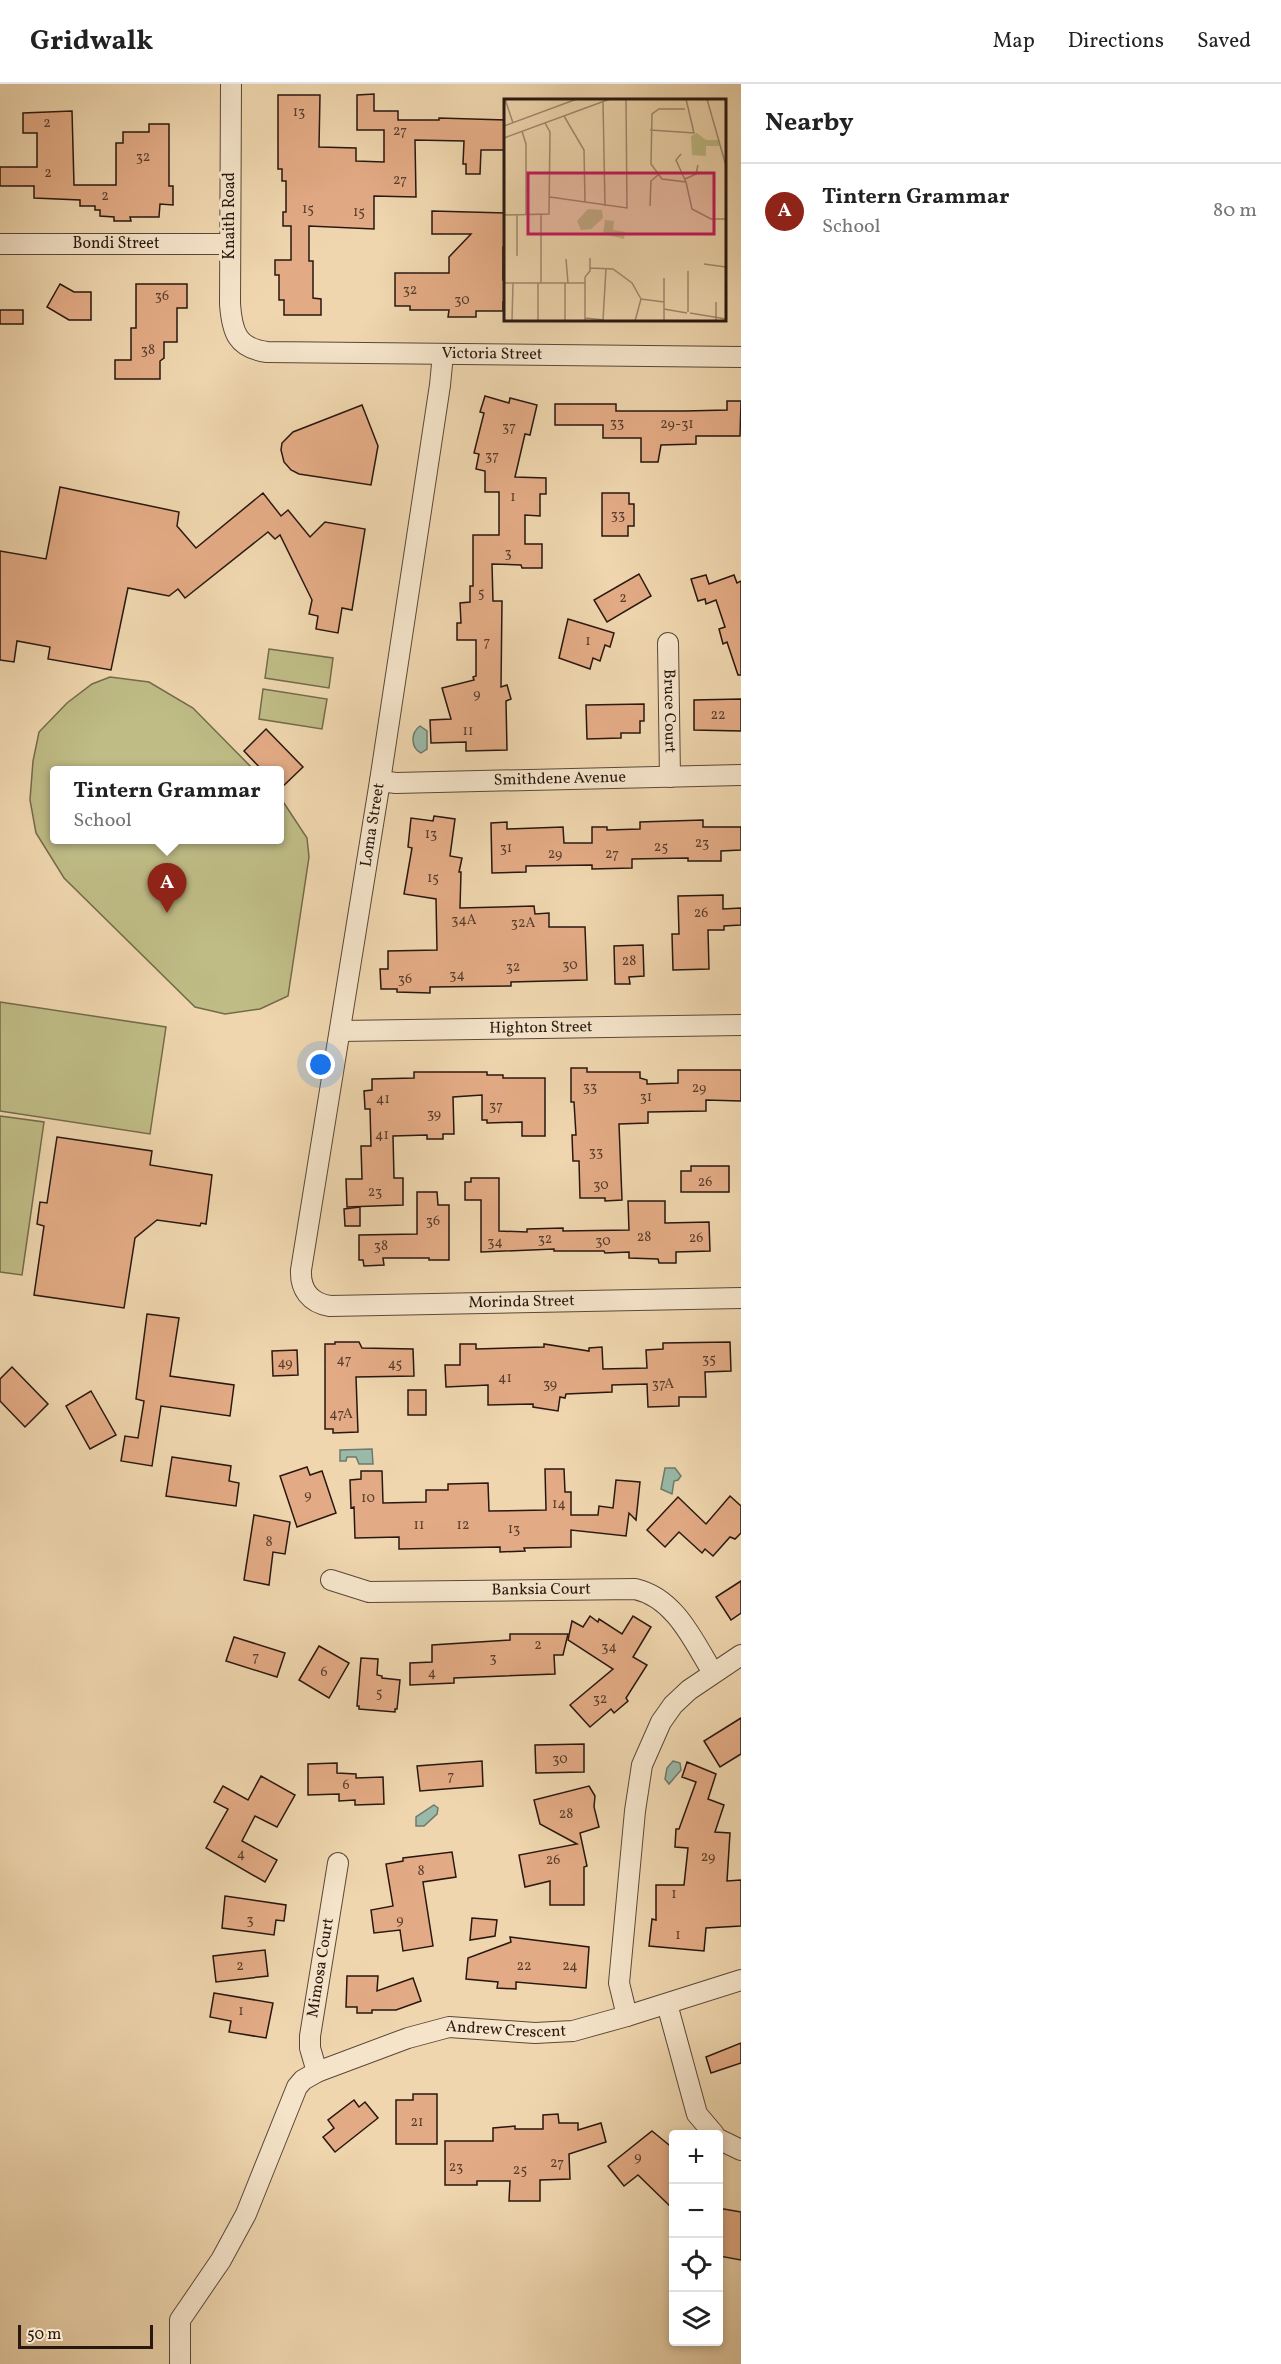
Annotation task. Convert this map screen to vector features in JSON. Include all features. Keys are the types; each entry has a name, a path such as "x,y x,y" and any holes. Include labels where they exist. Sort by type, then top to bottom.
{"street":[{"name":"Knaith Road","path":"231,84 231,318 233,330 244,345"},
{"name":"Bondi Street","path":"0,244 230,244"},
{"name":"Victoria Street","path":"244,345 267,352 741,357"},
{"name":"Loma Street","path":"307,1294 300,1279 301,1270 380,781 443,354"},
{"name":"Bruce Court","path":"668,643 670,777"},
{"name":"Smithdene Avenue","path":"380,781 396,783 741,775"},
{"name":"Highton Street","path":"340,1031 741,1025"},
{"name":"Morinda Street","path":"307,1294 315,1302 330,1306 741,1298"},
{"name":"Banksia Court","path":"331,1581 369,1592 635,1589 660,1598 670,1607 713,1673"},
{"path":"627,2016 619,1983 635,1811 642,1765 661,1722 673,1705 713,1673 741,1655"},
{"name":"Mimosa Court","path":"317,2072 310,2048 310,2036 338,1863"},
{"name":"Andrew Crescent","path":"180,2364 180,2320 221,2260 246,2214 297,2087 303,2080 317,2072 408,2038 449,2027 535,2033 573,2031 741,1980"},
{"path":"666,2004 698,2114 711,2130"},
{"path":"723,2141 741,2150"}],"shaded area":[{"path":"269,649 333,658 329,688 265,678"},
{"path":"110,677 149,682 193,708 250,766 50,766 50,844 284,844 284,803 307,838 309,857 288,996 260,1009 225,1014 195,1007 64,878 36,833 30,800 33,761 39,732 67,703 92,684"},
{"path":"263,689 327,699 322,729 259,719"},
{"path":"420,726 427,731 427,749 421,753 415,748 413,740"},
{"path":"0,1002 166,1027 150,1134 0,1111"},
{"path":"0,1116 44,1122 22,1275 0,1272"},
{"path":"372,1449 373,1464 359,1464 356,1457 347,1457 346,1461 340,1461 340,1450"},
{"path":"665,1468 675,1468 681,1476 674,1481 672,1494 661,1489"},
{"path":"673,1761 680,1763 681,1770 669,1784 665,1779 667,1768"},
{"path":"434,1805 438,1808 437,1814 424,1826 416,1826 416,1817"}],"building":[{"path":"374,94 374,111 398,111 398,120 439,120 439,118 504,120 504,150 481,150 480,174 466,174 466,164 463,164 464,141 415,140 416,197 374,196 374,229 309,226 309,261 313,261 313,298 321,299 321,315 284,315 284,300 279,300 279,275 275,275 275,260 291,260 291,226 283,226 283,212 286,212 286,181 282,181 282,169 278,169 278,95 320,95 319,147 356,148 356,161 384,162 384,130 357,130 357,95"},
{"path":"72,111 74,185 116,185 116,143 123,143 123,132 149,132 149,124 169,124 169,186 173,186 173,205 160,204 159,217 130,217 131,221 114,221 114,217 100,216 100,210 95,210 95,206 80,206 80,200 34,198 34,186 0,186 0,167 37,167 37,133 23,133 23,113"},
{"path":"432,211 504,213 503,311 476,311 476,317 448,317 449,310 410,310 410,306 395,306 395,273 449,273 449,257 471,234 432,234"},
{"path":"60,284 74,292 91,292 91,320 69,320 47,307"},
{"path":"136,284 187,284 187,308 177,308 177,342 164,342 164,358 160,361 160,379 115,379 115,360 131,360 131,328 136,328"},
{"path":"0,310 23,310 23,324 0,324"},
{"path":"485,396 509,403 510,398 537,405 530,435 525,434 515,477 546,478 546,494 540,494 540,516 525,515 525,544 542,544 542,568 492,564 493,601 502,601 501,687 507,685 511,699 506,701 507,750 466,751 466,742 431,743 430,720 451,719 442,688 474,680 473,677 476,676 476,640 457,640 457,623 461,623 460,603 470,602 470,586 473,586 473,535 499,535 499,492 485,492 485,471 476,469 479,454 474,453 484,413 480,412"},
{"path":"727,401 741,401 740,436 696,436 696,444 661,445 658,462 641,462 641,438 603,438 603,425 555,425 555,404 616,404 616,411 685,411 727,410"},
{"path":"362,405 378,446 371,485 299,474 291,470 284,462 282,443 293,432"},
{"path":"60,487 179,512 177,526 196,548 263,493 281,516 288,510 310,537 325,522 365,529 352,610 342,608 338,633 316,629 318,616 309,614 312,600 280,535 275,539 268,532 185,598 178,589 169,596 128,588 111,670 48,659 50,647 17,641 14,662 0,660 0,551 46,559"},
{"path":"602,493 629,493 629,504 634,504 634,526 628,526 628,536 602,536"},
{"path":"639,574 651,596 607,622 594,600"},
{"path":"706,575 709,584 734,575 737,583 741,581 741,675 738,675 727,642 723,644 719,629 725,627 716,600 706,604 705,599 698,601 691,579"},
{"path":"568,619 614,633 610,647 605,645 600,661 593,658 590,669 559,658"},
{"path":"741,699 741,731 694,730 694,700"},
{"path":"644,704 644,721 640,721 640,733 621,733 621,738 587,739 586,705"},
{"path":"266,729 303,767 284,785 284,766 258,766 244,751"},
{"path":"434,816 455,819 450,856 462,858 459,872 461,872 460,908 534,906 535,914 549,913 549,927 585,927 587,980 511,982 511,986 430,987 430,993 381,989 380,969 388,969 388,951 437,950 436,899 404,894 412,848 408,847 411,818 433,821"},
{"path":"703,820 703,827 741,827 741,850 721,851 721,861 688,861 688,858 632,859 632,868 592,869 592,865 526,866 526,872 492,873 491,823 507,822 507,829 563,827 564,843 592,843 592,827 607,827 607,830 640,829 640,822"},
{"path":"723,895 723,909 741,908 741,925 724,926 724,930 708,930 709,969 673,970 672,934 679,934 678,896"},
{"path":"643,945 644,976 629,977 630,984 615,984 614,946"},
{"path":"571,1068 587,1068 587,1072 640,1072 640,1078 647,1080 647,1084 678,1083 678,1070 741,1070 741,1101 706,1100 706,1111 648,1112 648,1123 619,1124 622,1200 605,1201 605,1198 580,1198 579,1161 573,1161 572,1135 576,1135 574,1102 571,1102"},
{"path":"414,1072 487,1072 487,1075 503,1075 503,1078 545,1078 545,1136 522,1136 522,1122 487,1123 487,1120 482,1120 482,1095 453,1097 454,1134 443,1134 443,1139 427,1139 427,1135 393,1136 394,1178 403,1178 403,1205 347,1207 346,1179 362,1179 361,1146 371,1146 370,1109 365,1109 364,1091 372,1090 372,1079 414,1078"},
{"path":"57,1137 152,1151 150,1165 212,1175 206,1224 201,1223 200,1226 157,1220 135,1238 124,1308 34,1295 44,1226 37,1224 40,1202 47,1203"},
{"path":"691,1166 729,1166 729,1192 681,1192 681,1171 691,1171"},
{"path":"471,1178 499,1178 499,1231 527,1232 527,1229 563,1228 563,1231 629,1230 628,1201 665,1201 665,1223 709,1222 710,1251 676,1252 676,1263 659,1263 658,1259 629,1258 629,1252 554,1251 554,1249 481,1252 481,1200 465,1200 465,1182 471,1182"},
{"path":"417,1192 437,1192 438,1205 449,1205 449,1260 383,1258 384,1265 364,1266 363,1260 359,1260 359,1235 417,1234"},
{"path":"360,1207 360,1226 345,1226 344,1209"},
{"path":"147,1314 179,1318 170,1376 234,1385 230,1416 161,1406 152,1466 121,1461 125,1436 138,1438 144,1401 136,1399"},
{"path":"335,1342 359,1342 362,1348 413,1349 414,1376 356,1377 358,1432 333,1433 333,1429 325,1429 325,1344 335,1344"},
{"path":"730,1342 731,1371 705,1372 706,1397 679,1397 679,1406 648,1407 647,1384 612,1385 612,1392 566,1394 565,1398 560,1397 558,1411 533,1407 533,1404 488,1405 488,1385 446,1387 445,1365 460,1365 460,1344 476,1344 476,1349 544,1347 544,1344 589,1351 589,1348 602,1347 603,1369 647,1368 646,1350 663,1349 663,1343"},
{"path":"297,1350 298,1375 273,1376 272,1351"},
{"path":"12,1367 48,1404 25,1427 0,1401 0,1379"},
{"path":"408,1390 426,1390 426,1415 408,1415"},
{"path":"91,1391 116,1435 90,1449 66,1406"},
{"path":"172,1457 231,1466 229,1481 239,1483 236,1506 166,1496"},
{"path":"307,1467 310,1475 322,1471 336,1513 297,1527 280,1476"},
{"path":"545,1469 564,1469 565,1492 571,1492 571,1515 598,1515 599,1506 613,1508 616,1480 640,1482 636,1520 629,1513 626,1536 571,1530 571,1547 524,1548 525,1551 500,1552 500,1547 399,1549 399,1537 355,1538 350,1480 361,1479 361,1471 382,1471 383,1503 426,1502 426,1490 448,1490 448,1484 488,1483 489,1511 546,1510"},
{"path":"730,1496 741,1506 741,1533 735,1539 730,1537 713,1556 705,1549 702,1553 679,1532 665,1547 647,1530 678,1497 706,1524"},
{"path":"254,1515 290,1522 285,1554 273,1552 269,1585 244,1580"},
{"path":"741,1581 741,1613 731,1620 716,1597"},
{"path":"590,1616 622,1634 633,1616 651,1627 633,1657 647,1665 626,1698 628,1701 614,1713 611,1709 590,1727 570,1705 613,1669 568,1640 572,1621 583,1627"},
{"path":"510,1634 568,1634 563,1655 554,1655 555,1674 454,1678 454,1683 410,1685 410,1663 432,1662 432,1645 510,1640"},
{"path":"234,1637 285,1653 277,1677 226,1661"},
{"path":"319,1646 349,1663 329,1698 299,1680"},
{"path":"361,1658 378,1659 377,1675 382,1678 400,1680 395,1712 359,1709 357,1706"},
{"path":"741,1718 741,1754 720,1767 704,1741"},
{"path":"584,1744 584,1772 536,1773 535,1745"},
{"path":"482,1761 483,1786 420,1791 417,1766"},
{"path":"687,1762 716,1774 708,1799 724,1805 715,1832 730,1833 727,1881 741,1880 741,1926 706,1928 704,1951 649,1946 652,1919 656,1920 656,1885 684,1885 688,1848 675,1847 676,1829 679,1829 696,1782 682,1777"},
{"path":"337,1763 337,1773 356,1774 356,1778 383,1777 384,1804 355,1805 355,1800 339,1801 339,1794 308,1795 308,1764"},
{"path":"261,1776 295,1795 277,1827 255,1816 242,1841 277,1860 265,1882 206,1848 228,1809 214,1802 223,1786 248,1800"},
{"path":"589,1786 595,1796 594,1807 599,1827 580,1833 587,1866 584,1867 584,1905 550,1905 550,1881 525,1887 519,1855 577,1844 540,1824 534,1800"},
{"path":"452,1852 456,1877 423,1882 433,1946 403,1951 400,1930 374,1933 371,1910 393,1906 386,1864 403,1861 403,1858"},
{"path":"225,1896 286,1905 284,1921 276,1920 274,1935 222,1928"},
{"path":"472,1918 497,1920 495,1936 470,1940"},
{"path":"510,1937 589,1947 586,1988 516,1982 516,1989 497,1988 498,1982 466,1979 468,1958 511,1942"},
{"path":"265,1950 268,1976 216,1982 213,1956"},
{"path":"347,1976 378,1976 377,1991 413,1978 421,2001 396,2010 372,2010 372,2013 357,2013 357,2007 346,2007"},
{"path":"214,1993 273,2003 266,2038 229,2032 231,2021 210,2017"},
{"path":"741,2043 741,2063 711,2073 706,2057"},
{"path":"413,2094 437,2094 437,2144 396,2144 396,2100 413,2100"},
{"path":"354,2100 359,2107 365,2102 378,2118 335,2152 323,2137 334,2128 328,2120"},
{"path":"558,2114 559,2123 578,2123 578,2130 601,2123 606,2142 569,2154 570,2179 540,2180 540,2201 509,2201 510,2181 477,2181 477,2185 445,2185 445,2141 493,2141 493,2128 515,2126 515,2129 543,2129 543,2115"},
{"path":"652,2131 669,2145 669,2205 638,2175 624,2186 608,2166"},
{"path":"723,2209 741,2212 741,2260 723,2257"}],"place":[{"name":"Tintern Grammar","path":"167,913"}]}
